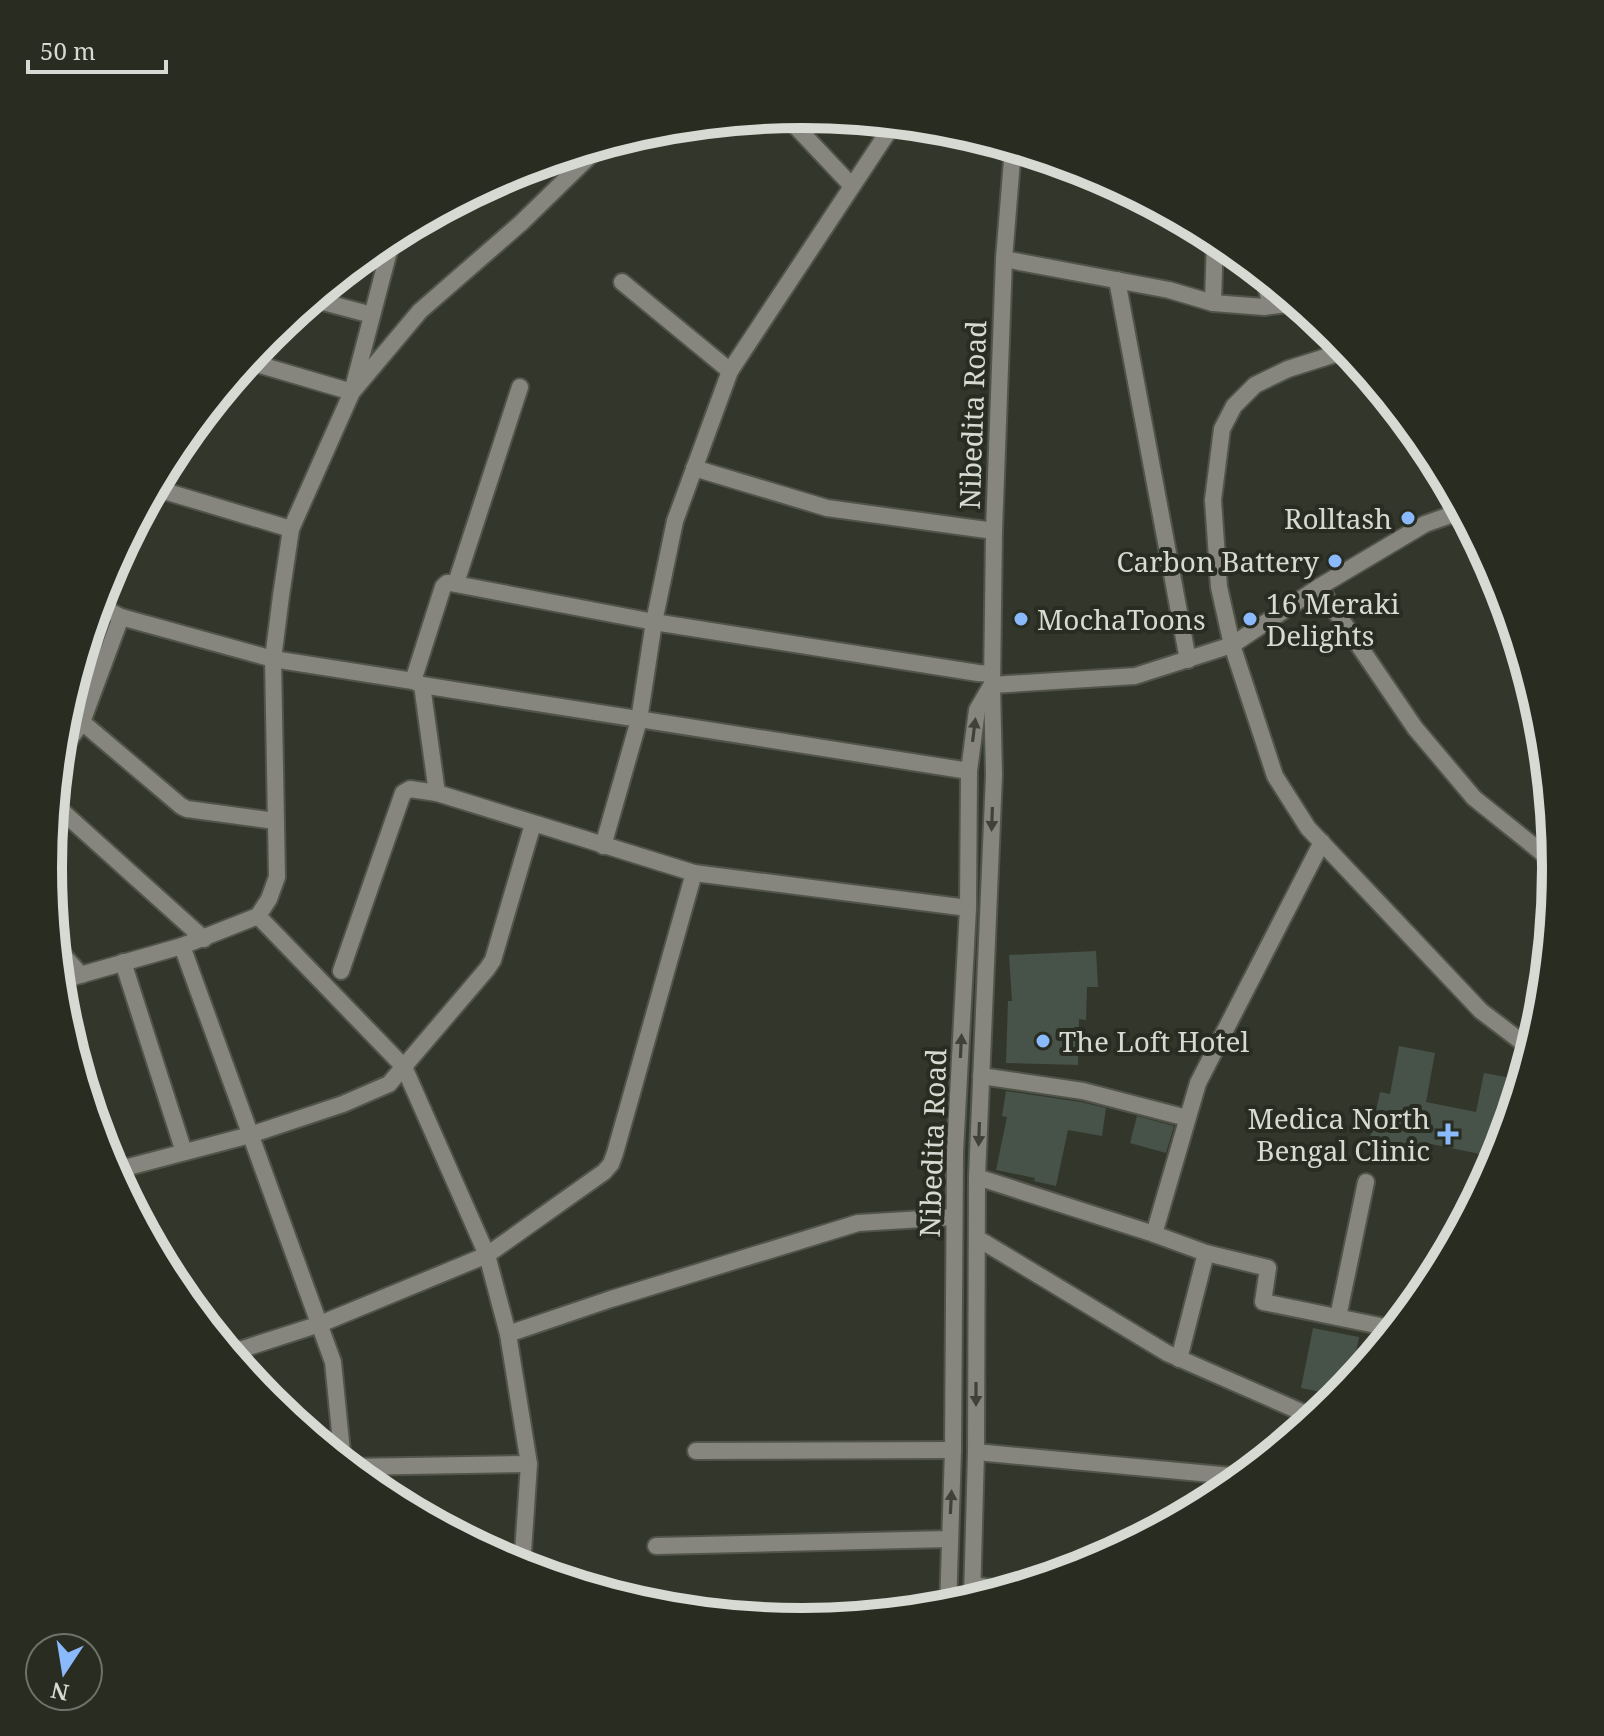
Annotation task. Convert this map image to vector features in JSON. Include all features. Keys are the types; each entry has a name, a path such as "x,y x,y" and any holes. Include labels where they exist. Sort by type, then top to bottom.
{"street":[{"path":"797,128 851,185"},
{"path":"603,846 639,720 654,622 675,521 730,371 887,133"},
{"name":"Nibedita Road","path":"973,1588 977,1177 994,775 994,531 1004,259 1013,159"},
{"path":"352,392 420,311 521,223 585,161"},
{"path":"1213,303 1215,254"},
{"path":"70,978 204,939 258,916 269,899 277,877 273,659 291,529 352,392 386,257"},
{"path":"1004,259 1169,290 1213,303 1281,305"},
{"path":"1117,280 1188,660"},
{"path":"622,282 730,371"},
{"path":"1268,294 1270,306"},
{"path":"326,303 372,315"},
{"path":"1334,354 1288,369 1255,385 1234,406 1222,429 1213,500 1219,587 1232,645 1275,776 1308,828 1481,1011 1521,1042"},
{"path":"260,365 352,392"},
{"path":"456,583 520,387"},
{"path":"694,468 827,508 994,531"},
{"path":"165,491 291,529"},
{"path":"437,793 418,683 443,587 447,583 654,622 978,673 992,679 1135,676 1232,645 1319,587 1425,524 1452,515"},
{"path":"1319,587 1415,728 1474,798 1541,851"},
{"path":"108,610 121,617 273,659 969,771"},
{"path":"75,732 82,722 121,617"},
{"name":"Nibedita Road","path":"948,1593 953,1450 955,1152 968,908 969,771 977,710 992,679"},
{"path":"82,722 187,809 275,821"},
{"path":"341,971 403,793 410,789 437,793 694,873 968,908"},
{"path":"65,813 204,939"},
{"path":"126,1168 250,1135 343,1104 389,1084 493,960 533,824"},
{"path":"1154,1234 1202,1074 1322,842"},
{"path":"241,1350 320,1324 487,1255 604,1172 611,1164 619,1138 694,873"},
{"path":"258,916 404,1067 487,1255 508,1334 529,1464 523,1553"},
{"path":"182,946 320,1324 334,1371 341,1446"},
{"path":"68,960 81,975"},
{"path":"123,962 184,1152"},
{"path":"981,1076 1083,1091 1187,1118"},
{"path":"977,1177 1206,1253 1268,1268 1263,1302 1382,1326"},
{"path":"1338,1317 1366,1182"},
{"path":"508,1334 858,1223 954,1217"},
{"path":"977,1238 1179,1359 1302,1412"},
{"path":"1179,1359 1206,1253"},
{"path":"696,1451 953,1450 1224,1475"},
{"path":"368,1467 529,1464"},
{"path":"656,1546 949,1539"}],"building":[{"path":"1096,951 1098,987 1087,987 1086,1020 1079,1019 1078,1065 1006,1063 1008,1001 1012,1001 1009,955"},
{"path":"1399,1046 1435,1053 1426,1102 1476,1112 1484,1073 1512,1078 1477,1171 1480,1154 1431,1144 1427,1164 1378,1154 1381,1140 1370,1138 1380,1092 1390,1094"},
{"path":"1006,1091 1106,1108 1102,1136 1068,1130 1056,1186 996,1170 1007,1117 1002,1116"},
{"path":"1137,1116 1174,1126 1166,1153 1130,1143"},
{"path":"1313,1328 1359,1337 1355,1360 1323,1393 1301,1388"}],"place":[{"name":"Rolltash","path":"1408,518"},
{"name":"Carbon Battery","path":"1335,561"},
{"name":"MochaToons","path":"1021,619"},
{"name":"16 Meraki Delights","path":"1250,619"},
{"name":"The Loft Hotel","path":"1043,1041"},
{"name":"Medica North Bengal Clinic","path":"1448,1134"}]}
